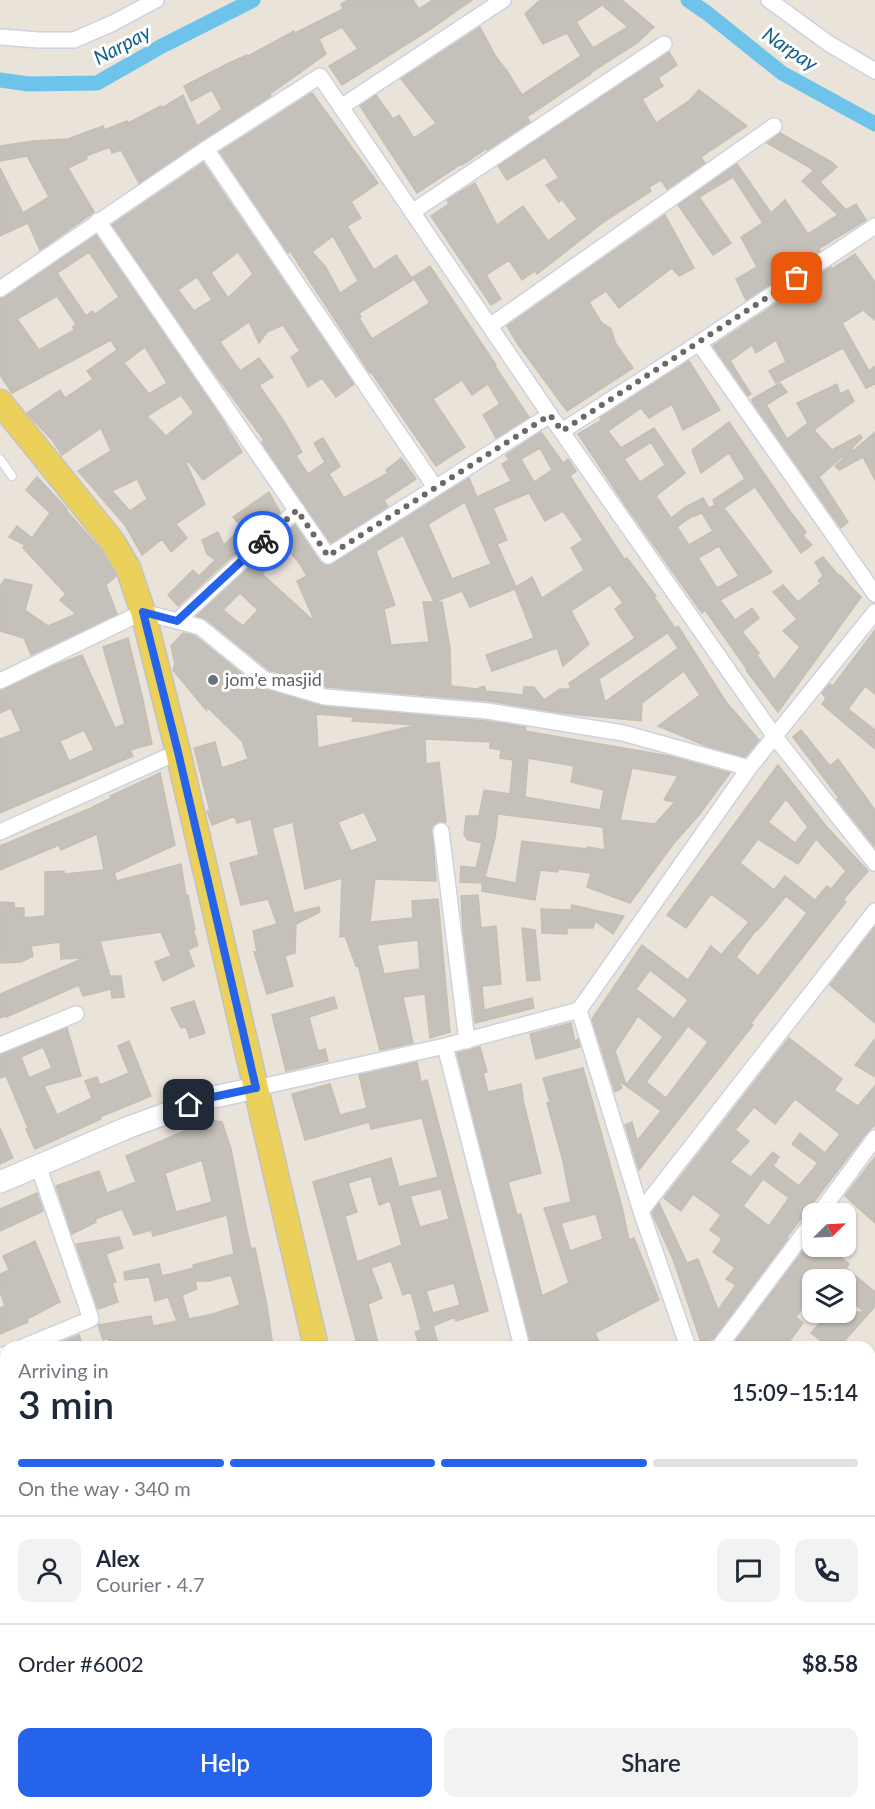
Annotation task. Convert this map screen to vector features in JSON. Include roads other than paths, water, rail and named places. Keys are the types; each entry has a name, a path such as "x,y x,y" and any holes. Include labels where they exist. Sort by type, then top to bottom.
{"main road":[{"path":"6,413 112,540 128,568 143,612 178,752 315,1341"},
{"path":"0,1182 129,1127 208,1098 256,1088"}],"street":[{"path":"0,37 74,40 156,0"},
{"path":"341,107 503,0"},
{"path":"769,0 828,43 875,71"},
{"path":"412,212 664,44"},
{"path":"0,289 206,149 320,76 550,415 775,737 875,862"},
{"path":"490,326 774,126"},
{"path":"206,149 435,487"},
{"path":"98,221 328,556 550,415"},
{"path":"562,431 875,226"},
{"path":"699,343 875,594"},
{"path":"177,621 297,510"},
{"path":"0,681 143,612 200,627 264,679 325,697 487,711 623,733 749,768"},
{"path":"256,1088 467,1041 579,1011 749,768 875,612"},
{"path":"0,832 178,752"},
{"path":"441,831 467,1041"},
{"path":"641,1211 875,910"},
{"path":"579,1011 641,1211 686,1341"},
{"path":"0,1045 76,1014"},
{"path":"445,1046 520,1341"},
{"path":"827,1203 875,1138"},
{"path":"38,1165 91,1319 38,1341"},
{"path":"723,1341 802,1236"}],"lane":[{"path":"0,459 12,476"}],"waterway":[{"name":"Narpay","path":"0,80 28,84 97,83 162,46 253,0"},
{"name":"Narpay","path":"688,0 782,73 875,124"}],"place":[{"name":"jom'e masjid","path":"213,680"}]}
